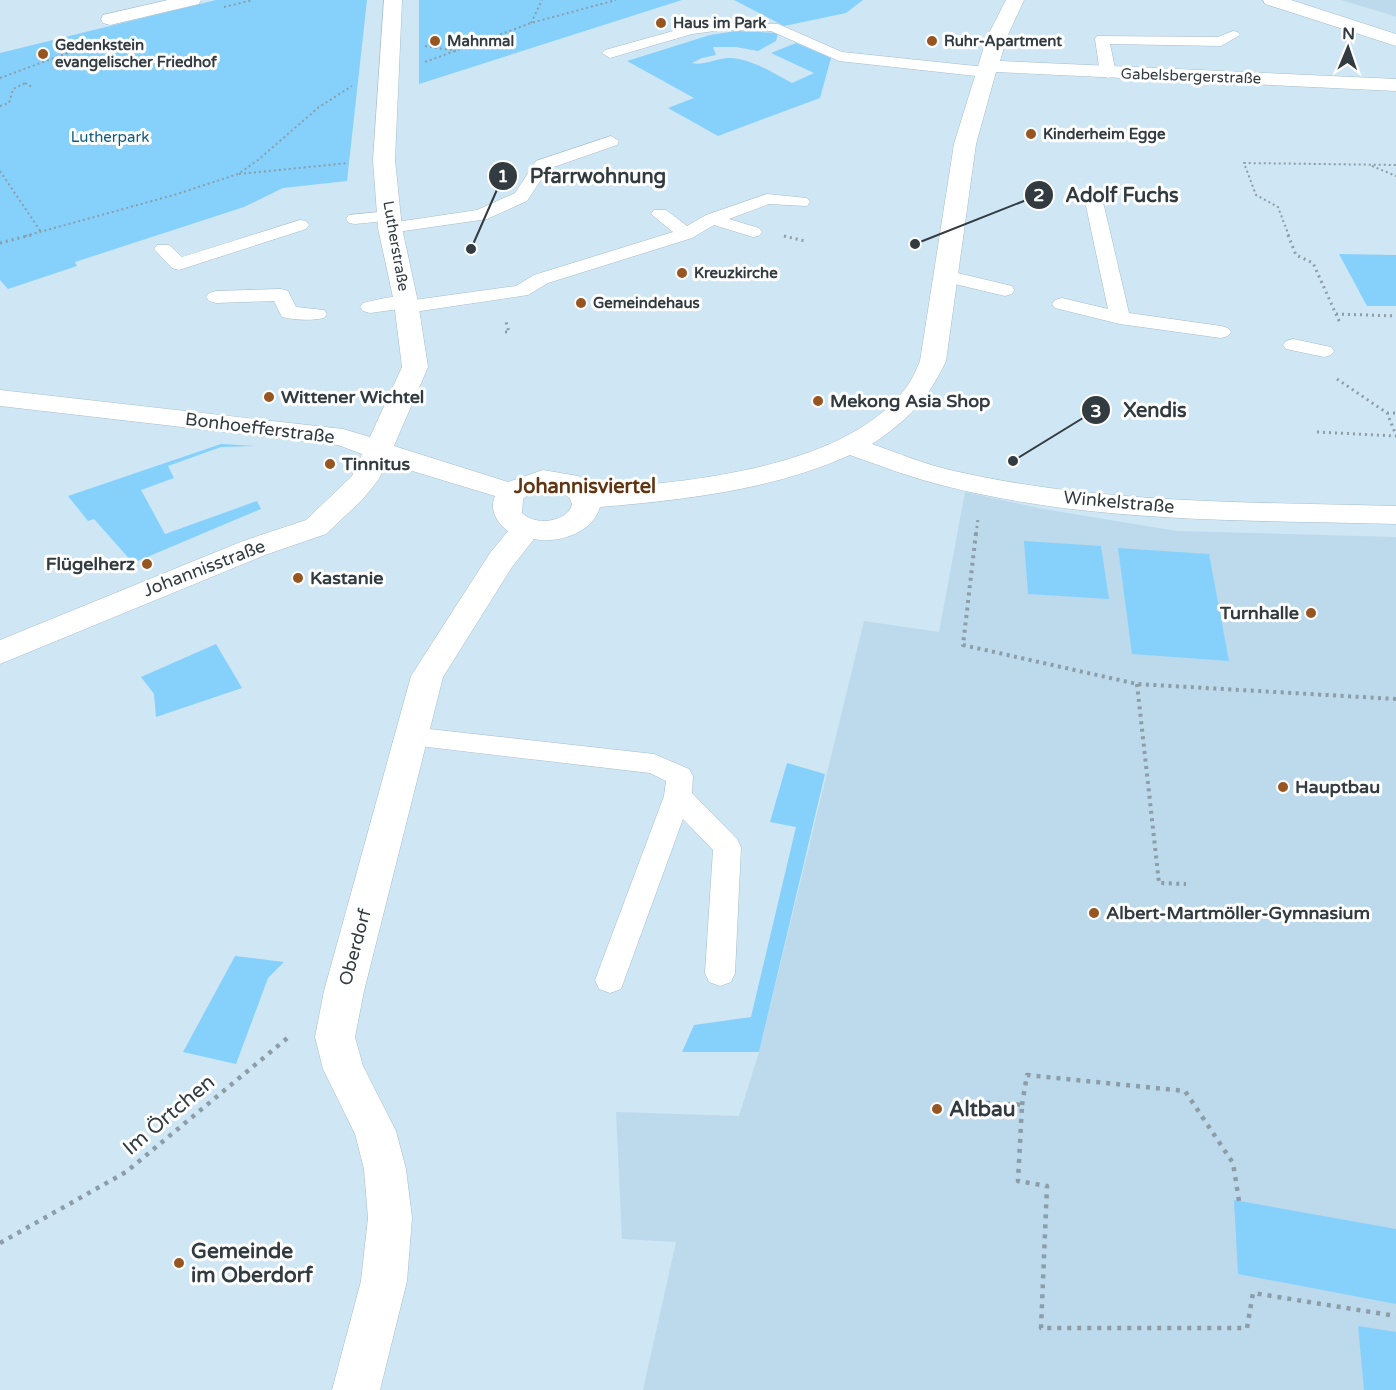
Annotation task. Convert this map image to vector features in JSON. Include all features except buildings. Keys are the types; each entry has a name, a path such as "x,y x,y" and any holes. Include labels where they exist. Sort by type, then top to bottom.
{"street":[{"path":"111,19 192,0"},
{"name":"Lutherstraße","path":"380,449 415,367 406,305 389,222 384,160 393,0"},
{"path":"587,499 672,492 789,469 849,445 880,426 904,407 921,386 933,361 964,144 997,37 1015,0"},
{"path":"1272,0 1396,40"},
{"name":"Gabelsbergerstraße","path":"986,69 1396,85"},
{"name":"Bonhoefferstraße","path":"0,398 343,437 411,462 512,492"},
{"name":"Winkelstraße","path":"849,445 958,481 1037,495 1165,506 1396,515"},
{"name":"Johannisstraße","path":"0,653 254,548 316,527 365,479 380,449"},
{"path":"555,479 577,486 587,499 587,507 583,515 565,527 539,531 516,524 508,517 506,509 506,500 512,492 531,482 555,479"},
{"name":"Oberdorf","path":"356,1390 384,1281 390,1218 385,1169 375,1131 343,1070 335,1037 344,991 427,676 501,560 527,528"}],"lane":[{"path":"610,53 691,30 722,26 773,27 829,53 845,57 986,69"},
{"path":"1108,73 1102,39 1221,42 1233,35"},
{"path":"355,219 389,222 481,215 521,197 542,165 611,141"},
{"path":"369,307 406,305 521,291 541,279 686,234 712,219 767,199 801,202"},
{"path":"1095,206 1120,318"},
{"path":"660,214 686,234"},
{"path":"712,219 753,232"},
{"path":"163,249 179,264 300,225"},
{"path":"945,276 1005,290"},
{"path":"216,297 280,295 289,313 316,314"},
{"path":"1062,304 1120,318 1221,333"},
{"path":"1293,345 1324,351"},
{"path":"411,737 654,764 680,776 678,796 610,980"},
{"path":"678,796 727,847 720,973"}],"path":[{"path":"531,23 542,0"},
{"path":"238,174 333,97 359,84 460,51 531,23 616,0"},
{"path":"0,106 9,103 13,89 26,82 32,87"},
{"path":"0,243 174,195 238,174 351,163"},
{"path":"1317,432 1396,436 1387,413 1333,376 1324,351 1343,331 1336,314 1313,263 1296,255 1278,207 1256,195 1244,163 1396,165"},
{"path":"1368,165 1396,176"},
{"path":"0,171 40,232"},
{"path":"1336,314 1396,316"},
{"path":"1387,413 1396,413"},
{"path":"982,485 963,645 1137,684 1396,699"},
{"path":"1137,684 1159,883 1185,884"},
{"name":"Im Örtchen","path":"0,1243 126,1172 344,991"},
{"path":"1239,1201 1233,1162 1185,1091 1027,1075 1022,1105 1018,1181 1047,1186 1041,1328 1247,1328 1253,1293 1396,1316"},
{"path":"976,1102 1022,1105"}],"shaded area":[{"path":"1341,0 1396,0 1396,17 1391,15"},
{"name":"Albert-Martmöller-Gymnasium","path":"965,492 1043,509 1177,531 1396,537 1396,1390 643,1390 676,1242 622,1239 616,1112 739,1116 759,1052 864,621 939,632"}],"green space":[{"name":"Lutherpark","path":"216,0 367,0 347,181 283,188 244,207 75,262 77,266 8,289 0,280 0,53"},
{"path":"419,0 682,0 419,84"},
{"path":"734,0 863,0 846,13 784,26"},
{"path":"736,31 778,33 776,41 758,51 736,47 713,47 716,55 692,63 725,58 738,59 762,67 792,83 814,73 771,53 796,43 831,58 820,98 718,136 668,108 694,98 627,61 710,35"},
{"path":"1339,254 1396,255 1396,306 1367,306"},
{"path":"221,444 257,446 221,447 168,466 174,478 141,490 165,534 257,501 261,509 133,563 94,519 88,521 68,496"},
{"path":"1024,541 1101,546 1109,599 1028,594"},
{"path":"1118,548 1209,554 1229,661 1132,654"},
{"path":"216,644 242,688 156,717 154,694 141,677"},
{"path":"787,763 825,774 759,1052 682,1052 694,1025 751,1017 796,827 770,822"},
{"path":"235,956 284,962 268,978 236,1064 183,1052"},
{"path":"1234,1200 1396,1229 1396,1304 1238,1274"},
{"path":"1358,1326 1396,1332 1396,1390 1364,1390"}],"place":[{"name":"Haus im Park","path":"661,23"},
{"name":"Mahnmal","path":"435,41"},
{"name":"Ruhr-Apartment","path":"932,41"},
{"name":"Gedenkstein evangelischer Friedhof","path":"43,54"},
{"name":"Kinderheim Egge","path":"1031,134"},
{"name":"Adolf Fuchs","path":"915,244"},
{"name":"Pfarrwohnung","path":"471,249"},
{"name":"Kreuzkirche","path":"682,273"},
{"name":"Gemeindehaus","path":"581,303"},
{"name":"Wittener Wichtel","path":"269,397"},
{"name":"Mekong Asia Shop","path":"818,401"},
{"name":"Xendis","path":"1013,461"},
{"name":"Tinnitus","path":"330,464"},
{"name":"Flügelherz","path":"147,564"},
{"name":"Kastanie","path":"298,578"},
{"name":"Turnhalle","path":"1311,613"},
{"name":"Hauptbau","path":"1283,787"},
{"name":"Albert-Martmöller-Gymnasium","path":"1094,913"},
{"name":"Altbau","path":"937,1109"},
{"name":"Gemeinde im Oberdorf","path":"179,1263"}],"district":[{"name":"Johannisviertel","path":"585,487"}]}
